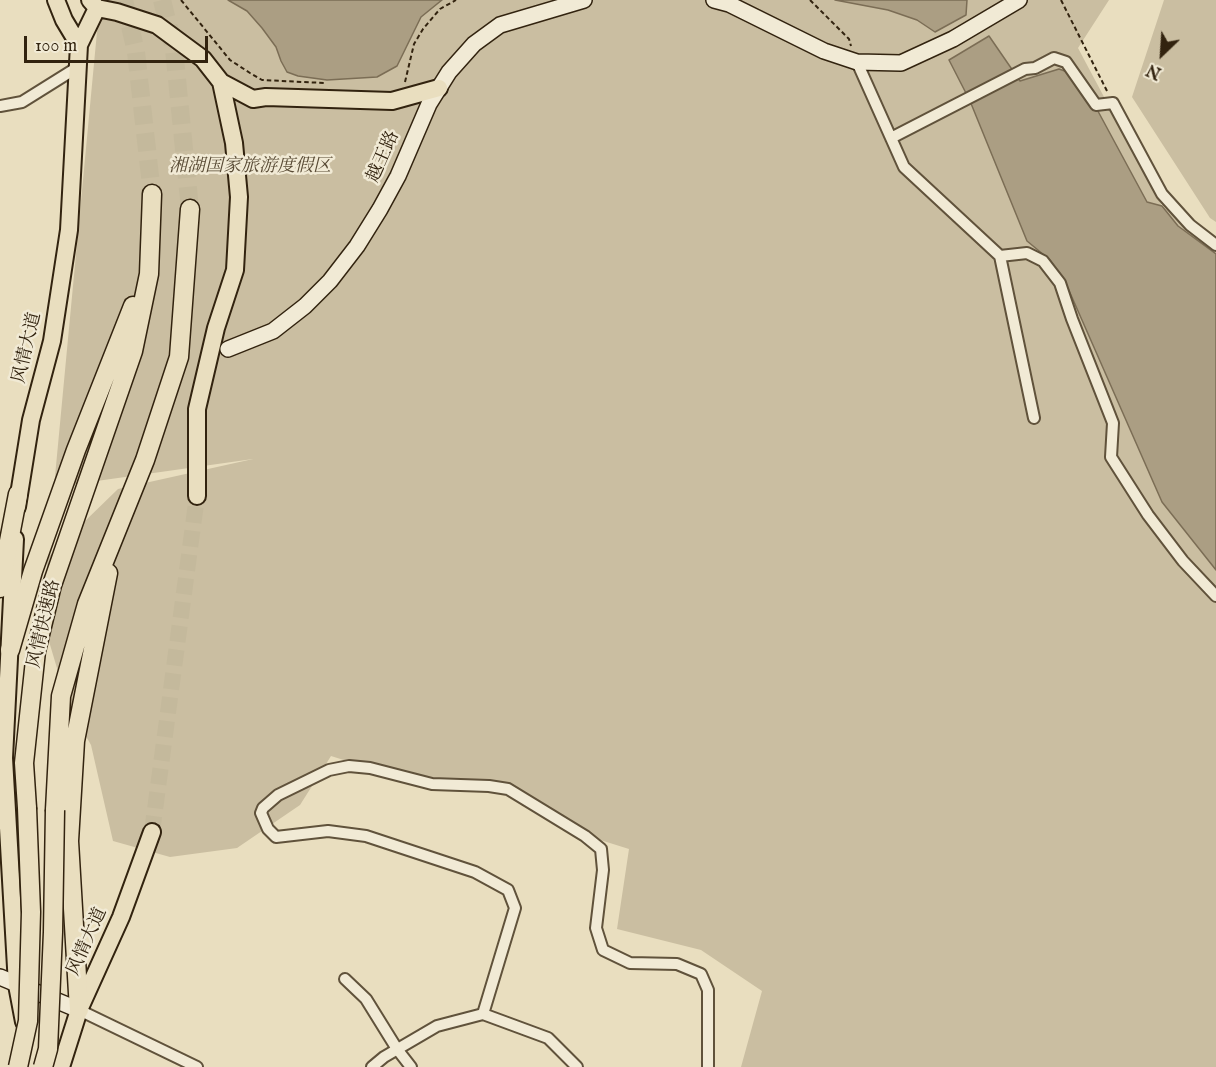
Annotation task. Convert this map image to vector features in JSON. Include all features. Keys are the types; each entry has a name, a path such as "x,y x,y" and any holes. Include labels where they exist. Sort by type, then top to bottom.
{"highway":[{"name":"风情快速路","path":"10,650 37,560 76,450 134,305 152,194 149,274 133,351 52,585 36,651 24,763 31,912 27,1021 17,1067"},
{"name":"风情快速路","path":"41,1067 48,1049 54,810 61,696 87,604 145,460 179,357 190,209"},
{"path":"0,588 18,494"},
{"path":"79,1010 69,841 75,741 117,530"}],"main road":[{"path":"56,0 64,20 79,45"},
{"name":"越王路","path":"228,349 273,331 305,306 330,281 357,246 380,209 398,176 429,104 449,72 474,44 500,25 584,0"},
{"path":"714,0 729,4 824,51 856,62 901,63 953,39 1019,0"},
{"path":"79,45 93,4 157,26 203,59 221,82 234,143"},
{"name":"风情大道","path":"17,1067 24,1022 17,985 4,758 18,494 31,420 52,341 69,230 79,45"},
{"path":"221,82 260,98 392,101 439,88"},
{"path":"197,496 197,409 216,328 235,270 239,197 233,111 260,98"},
{"name":"风情大道","path":"61,1067 79,1010 121,917 152,832"},
{"path":"0,977 79,1010"},
{"path":"41,1067 43,995"}],"street":[{"path":"891,138 1025,69 1035,68 1054,58 1066,62 1096,105 1113,104 1162,194 1190,225 1216,245"},
{"path":"856,62 904,167 1000,256 1034,418"},
{"path":"0,106 22,102 78,67"},
{"path":"1000,256 1027,253 1043,261 1060,283 1113,423 1111,457 1162,534 1216,596"},
{"path":"483,1014 515,908 508,890 475,872 366,836 328,831 276,837 267,829 261,813 263,808 278,795 329,770 349,766 370,768 432,784 508,789 585,836 601,849 603,870 596,928 603,950 630,963 677,964 701,974 708,990 708,1067"},
{"path":"345,979 366,999 411,1067"},
{"path":"79,1010 197,1067"},
{"path":"372,1067 436,1026 483,1014 548,1038 577,1067"}],"path":[{"path":"181,0 230,60 262,80 328,83"},
{"path":"404,85 414,44 440,9 456,0"},
{"path":"810,0 849,39 856,62"},
{"path":"1061,0 1113,104"}],"green space":[{"name":"湘湖国家旅游度假区","path":"100,0 1109,0 1078,48 1162,206 1216,251 1216,1067 741,1067 762,991 701,950 617,929 629,849 578,833 508,784 433,788 331,756 300,805 237,848 170,857 113,841 91,745 68,705 48,638 47,558 118,489 253,459 54,487"},
{"path":"1164,0 1216,0 1216,222 1210,218 1132,97"}],"shaded area":[{"path":"228,0 442,0 421,17 397,66 377,77 327,80 287,72 276,47 262,28 247,11"},
{"path":"835,0 967,0 966,15 935,32 917,20 888,10"},
{"path":"989,36 1020,81 1059,69 1079,76 1147,202 1162,206 1178,226 1216,254 1216,570 1162,502 1067,286 1050,260 1027,241 970,101 949,60"}],"tunnel":[{"path":"124,0 136,52 152,194"},
{"path":"162,0 174,49 190,209"},
{"path":"152,832 197,496"}]}
